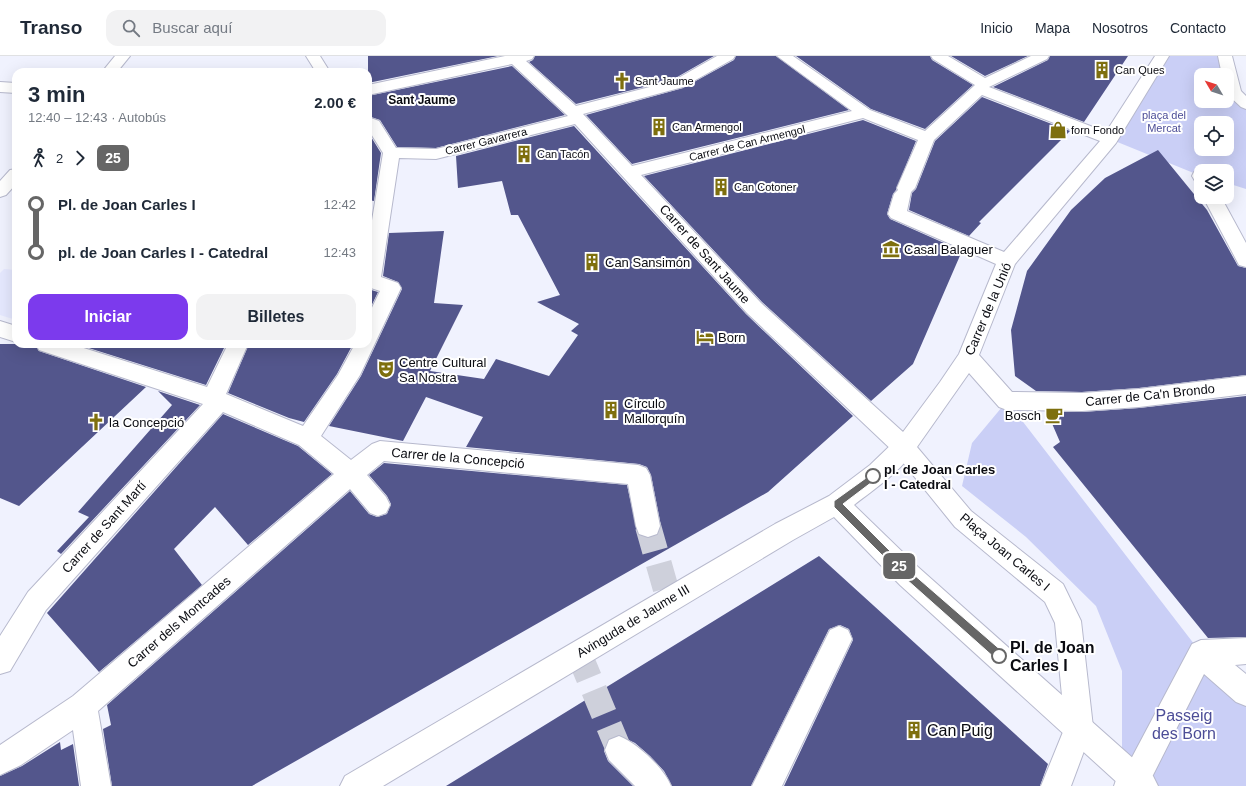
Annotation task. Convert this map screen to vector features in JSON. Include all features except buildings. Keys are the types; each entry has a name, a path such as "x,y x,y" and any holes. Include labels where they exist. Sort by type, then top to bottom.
{"street":[{"path":"112,68 123,56"},
{"path":"313,56 320,68"},
{"name":"Carrer Gavarrera","path":"391,153 436,154 576,115 678,84 728,56"},
{"path":"784,56 864,113 927,138"},
{"path":"938,56 982,86 1110,139 1162,56"},
{"path":"1007,261 897,214 904,191 927,138 982,86 1042,56"},
{"path":"1225,56 1234,93 1246,104"},
{"path":"372,89 518,57"},
{"name":"Carrer de Sant Jaume","path":"518,57 630,172 754,308 904,447"},
{"path":"0,87 12,88"},
{"name":"Carrer de Can Armengol","path":"630,172 864,113"},
{"path":"372,124 391,153 386,194 372,276"},
{"name":"Carrer de la Unió","path":"904,447 948,388 968,357 1007,261 1110,139"},
{"path":"0,191 12,178"},
{"path":"1216,204 1246,260"},
{"path":"372,282 391,288 372,328"},
{"path":"0,329 12,333"},
{"path":"58,348 216,400 307,438 351,474 378,505"},
{"name":"Carrer de Sant Martí","path":"0,661 36,601 216,400 236,348"},
{"path":"307,438 330,405 363,348"},
{"name":"Carrer de Ca'n Brondo","path":"968,357 1007,401 1082,402 1139,398 1246,385"},
{"name":"Avinguda de Jaume III","path":"355,786 778,536 836,504 878,472 904,447"},
{"name":"Plaça Joan Carles I","path":"904,447 963,519 1024,567 1054,593 1068,621 1079,727"},
{"name":"Carrer de la Concepció","path":"351,474 380,451 638,475 648,526"},
{"name":"Carrer dels Montcades","path":"0,760 11,755 83,706 351,474"},
{"path":"836,504 909,576 1079,727 1135,783 1164,722 1201,653"},
{"path":"767,786 839,639"},
{"path":"1201,653 1246,651"},
{"path":"1201,653 1246,692"},
{"path":"83,706 96,786"},
{"path":"1056,786 1079,727"},
{"path":"619,750 656,786"}],"shaded area":[{"path":"4,269 12,270 12,319 0,315 0,273"}],"green space":[{"name":"plaça del Mercat","path":"1162,56 1225,56 1230,68 1194,68 1194,108 1234,108 1234,77 1246,104 1246,189 1234,185 1234,164 1194,164 1194,173 1110,139"},
{"name":"Passeig des Born","path":"1007,401 1201,653 1246,692 1246,786 1157,786 1122,755 1122,671 1096,606 1026,537 962,486 972,443"}],"tunnel":[{"path":"648,526 669,600"},
{"path":"579,654 619,750"}],"bus line":[{"name":"25","path":"873,476 836,504 909,576 999,656"}],"place":[{"name":"Can Ques","path":"1102,70"},
{"name":"Sant Jaume","path":"622,81"},
{"name":"Can Armengol","path":"659,127"},
{"name":"forn Fondo","path":"1058,130"},
{"name":"Can Tacón","path":"524,154"},
{"name":"Can Cotoner","path":"721,187"},
{"name":"Casal Balaguer","path":"891,249"},
{"name":"Can Sansimón","path":"592,262"},
{"name":"Born","path":"705,337"},
{"name":"Centre Cultural Sa Nostra","path":"386,369"},
{"name":"Círculo Mallorquín","path":"611,410"},
{"name":"Bosch","path":"1054,415"},
{"name":"la Concepció","path":"96,422"},
{"name":"pl. de Joan Carles I - Catedral","path":"873,476"},
{"name":"Pl. de Joan Carles I","path":"999,656"},
{"name":"Can Puig","path":"914,730"}],"district":[{"name":"Sant Jaume","path":"422,100"}]}
